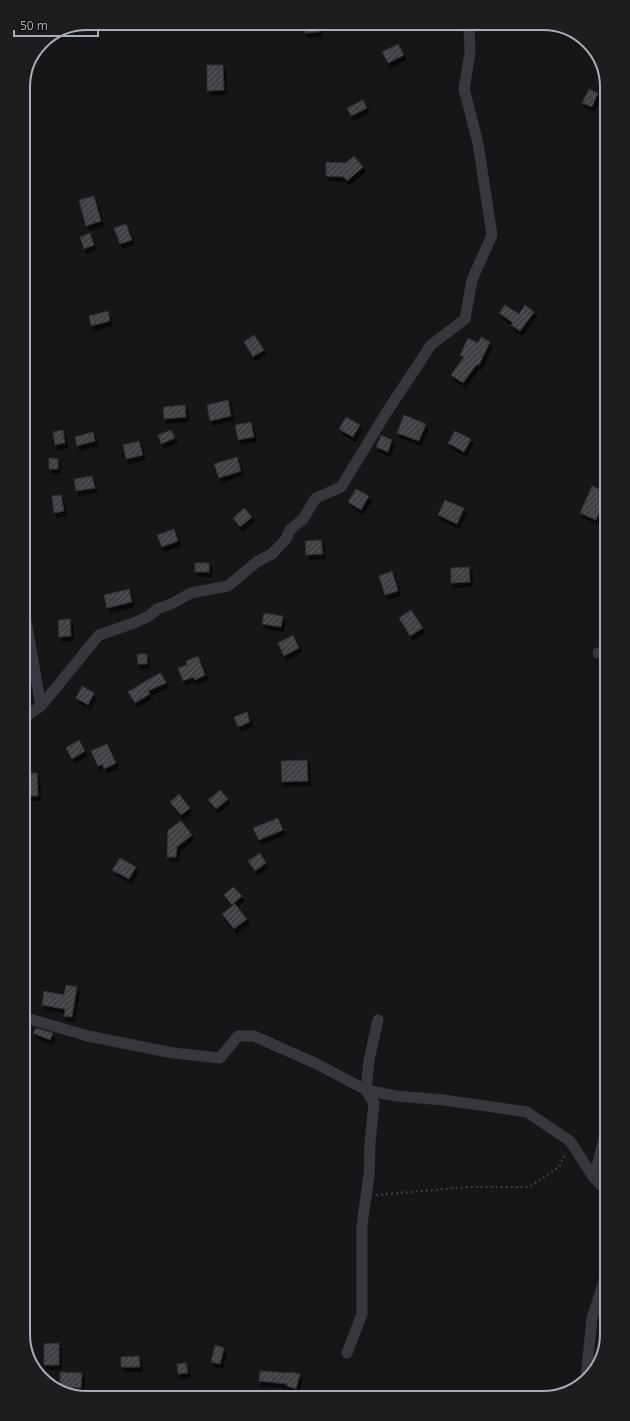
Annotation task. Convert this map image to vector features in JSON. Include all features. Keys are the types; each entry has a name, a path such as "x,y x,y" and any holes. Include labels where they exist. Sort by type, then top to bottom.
{"street":[{"path":"30,713 40,706 99,635 134,624 149,616 157,609 191,594 228,586 258,561 272,554 286,539 290,530 303,518 316,498 341,487 388,410 431,345 465,319 472,280 492,235 478,143 464,89 470,53 469,30"},
{"path":"30,650 40,706"},
{"path":"30,1019 88,1036 173,1053 215,1058 220,1058 238,1036 254,1036 317,1064 366,1090 396,1096 444,1100 527,1112 570,1141 594,1178 600,1184"},
{"path":"347,1353 362,1314 362,1224 367,1196 374,1103 366,1090 369,1060 378,1020"},
{"path":"594,1178 600,1154"},
{"path":"587,1370 592,1318 600,1293"}],"path":[{"path":"367,1196 468,1187 529,1187 559,1167 570,1141"}],"building":[{"path":"305,30 319,30 319,32 305,33"},
{"path":"398,44 404,55 388,63 382,52"},
{"path":"207,65 223,65 224,90 207,91"},
{"path":"589,89 598,93 592,107 582,103"},
{"path":"363,100 367,108 351,116 347,108"},
{"path":"354,156 363,167 347,181 344,177 326,176 326,162 346,163"},
{"path":"94,196 101,221 86,226 79,200"},
{"path":"126,224 132,240 120,244 114,228"},
{"path":"90,233 94,245 84,249 80,237"},
{"path":"505,305 519,314 525,305 534,312 520,331 511,325 513,323 499,313"},
{"path":"108,311 110,321 91,326 89,316"},
{"path":"254,335 264,350 253,357 244,342"},
{"path":"481,337 490,342 479,365 477,364 463,383 451,375 464,357 460,355 468,338 478,343"},
{"path":"228,400 231,416 210,421 207,405"},
{"path":"185,405 186,417 164,419 163,407"},
{"path":"404,415 426,424 419,441 397,433"},
{"path":"346,417 360,425 353,437 339,429"},
{"path":"251,422 254,437 238,440 235,425"},
{"path":"63,430 65,443 55,445 53,432"},
{"path":"171,430 175,438 161,444 158,435"},
{"path":"455,431 471,439 464,452 448,443"},
{"path":"93,432 95,441 77,446 75,437"},
{"path":"381,435 392,440 388,452 376,447"},
{"path":"139,441 143,455 126,459 123,445"},
{"path":"237,457 241,471 219,478 214,464"},
{"path":"49,458 58,459 58,469 49,469"},
{"path":"92,476 95,488 76,491 74,479"},
{"path":"592,486 600,490 600,512 596,520 580,513"},
{"path":"356,489 369,496 361,510 348,502"},
{"path":"61,495 64,511 54,513 52,496"},
{"path":"445,500 464,508 457,524 438,515"},
{"path":"244,508 252,517 240,527 233,518"},
{"path":"174,529 178,541 162,547 157,535"},
{"path":"321,540 323,554 306,555 305,541"},
{"path":"195,563 209,563 209,572 195,572"},
{"path":"469,567 470,582 451,583 451,568"},
{"path":"392,571 398,591 385,595 379,576"},
{"path":"129,589 132,602 107,608 104,595"},
{"path":"411,610 423,628 410,636 399,618"},
{"path":"264,613 283,616 281,627 262,624"},
{"path":"70,619 71,636 59,637 58,620"},
{"path":"293,635 299,648 284,656 278,643"},
{"path":"137,654 147,654 147,664 138,664"},
{"path":"198,656 205,675 195,680 193,677 183,681 178,668 187,665 186,661"},
{"path":"161,673 166,683 148,691 150,694 135,703 128,692"},
{"path":"82,686 94,693 88,705 76,698"},
{"path":"247,712 250,722 238,727 234,717"},
{"path":"79,740 85,751 72,759 66,748"},
{"path":"107,744 116,763 104,769 102,764 98,766 91,751"},
{"path":"307,760 308,781 282,782 281,761"},
{"path":"30,773 37,773 38,796 30,796"},
{"path":"220,790 228,799 216,809 208,800"},
{"path":"179,794 190,808 181,815 170,802"},
{"path":"278,818 283,830 259,840 253,828"},
{"path":"181,821 192,835 177,847 176,857 167,857 168,830"},
{"path":"260,853 266,863 255,871 248,861"},
{"path":"120,858 136,867 129,879 112,870"},
{"path":"233,887 242,896 232,905 224,895"},
{"path":"235,904 247,919 234,929 222,914"},
{"path":"66,985 77,987 72,1017 64,1016 65,1009 42,1005 44,991 64,995"},
{"path":"36,1028 53,1033 50,1040 33,1033"},
{"path":"59,1343 59,1365 44,1365 44,1344"},
{"path":"215,1345 224,1348 220,1364 211,1362"},
{"path":"139,1356 140,1367 121,1367 121,1357"},
{"path":"186,1363 188,1373 178,1374 177,1364"},
{"path":"260,1371 290,1372 300,1374 296,1389 287,1386 287,1384 259,1381"},
{"path":"60,1372 82,1373 81,1388 66,1387 60,1384"}]}
